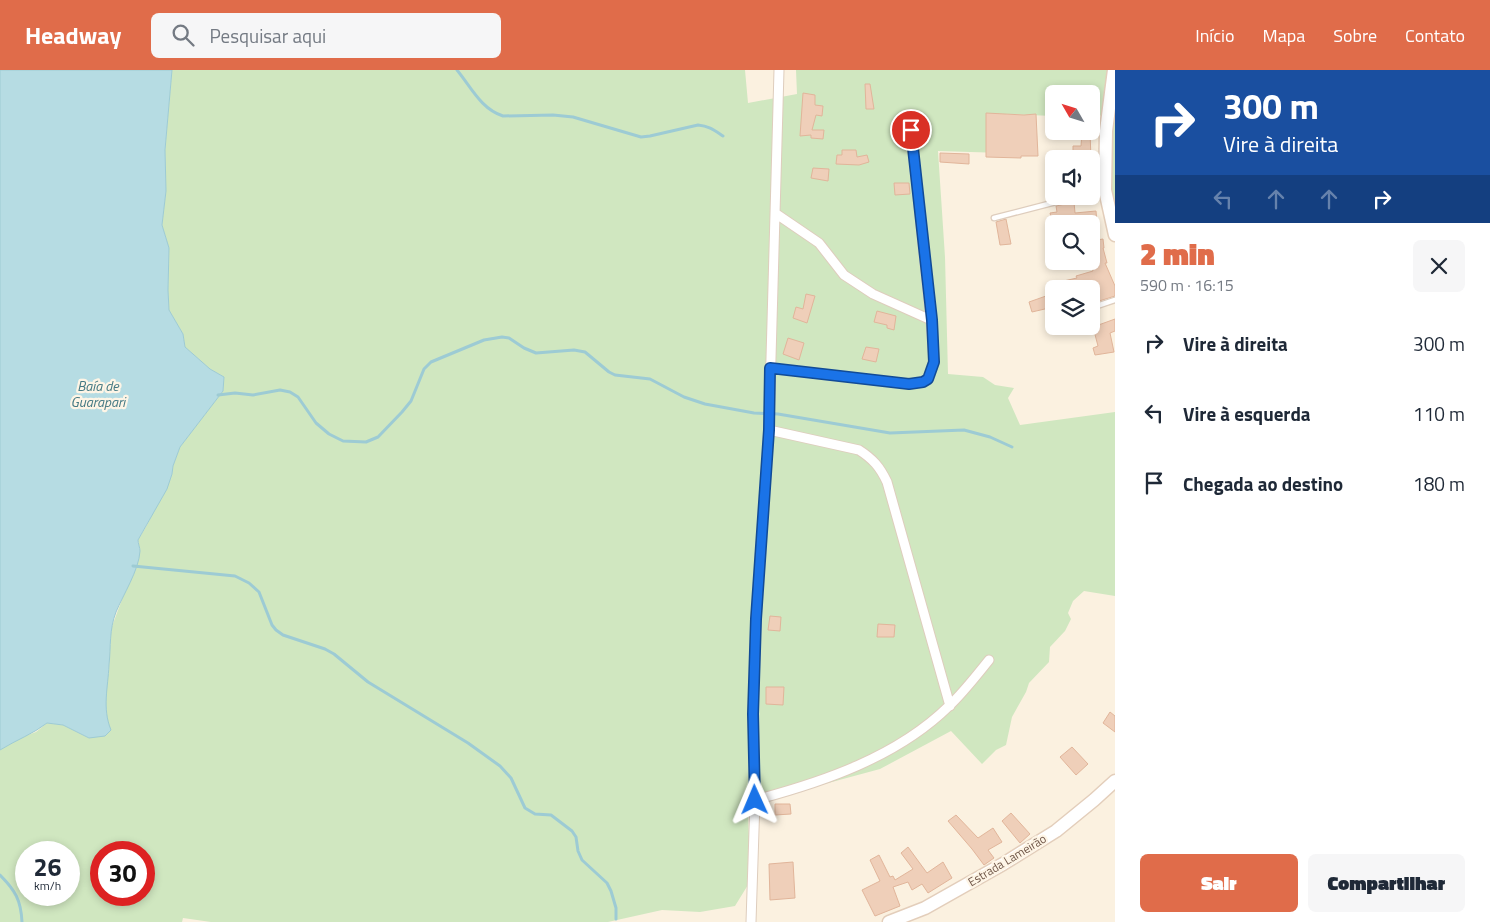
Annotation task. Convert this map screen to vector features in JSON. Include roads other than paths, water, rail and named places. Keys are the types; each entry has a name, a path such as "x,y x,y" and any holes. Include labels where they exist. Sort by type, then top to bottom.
{"street":[{"path":"751,922 755,800 753,714 756,619 769,430 779,70"},
{"path":"1114,70 1106,131 1104,190 1115,235"},
{"path":"770,368 909,384 923,382 931,374 934,362 932,320 911,130"},
{"path":"775,212 819,243 844,275 873,294 932,320"},
{"path":"769,430 859,450 872,458 881,467 887,482 950,706"},
{"path":"755,800 804,787 900,744 950,706 989,660"},
{"name":"Estrada Lameirão","path":"888,922 925,908 1003,864 1056,831 1115,781"}],"lane":[{"path":"1100,191 1104,190"},
{"path":"994,218 1045,205"},
{"path":"1100,305 1115,300"}],"water":[{"name":"Baía de Guarapari","path":"0,70 172,70 165,150 166,191 162,225 169,248 169,310 183,334 185,347 210,369 224,377 223,391 180,447 167,489 138,540 140,551 137,566 116,612 111,632 106,706 111,730 105,736 89,738 63,725 47,723 0,750"}],"waterway":[{"path":"457,70 482,103 495,113 503,116 553,115 573,117 641,137 698,125 708,127 723,136"},
{"path":"218,395 235,393 253,395 280,390 290,392 298,397 316,423 329,434 343,441 366,442 378,437 411,401 424,369 431,362 484,340 502,337 509,338 536,353 574,350 585,352 615,375 650,379 684,397 705,404 890,433 964,430 990,437 1012,447"},
{"path":"133,566 235,576 249,583 259,592 272,625 276,630 283,635 325,649 334,654 368,682 468,743 500,766 511,778 525,808 535,814 551,815 572,831 576,837 578,851 582,860 607,883 616,908 616,919"},
{"path":"0,875 16,896 22,922"}]}
